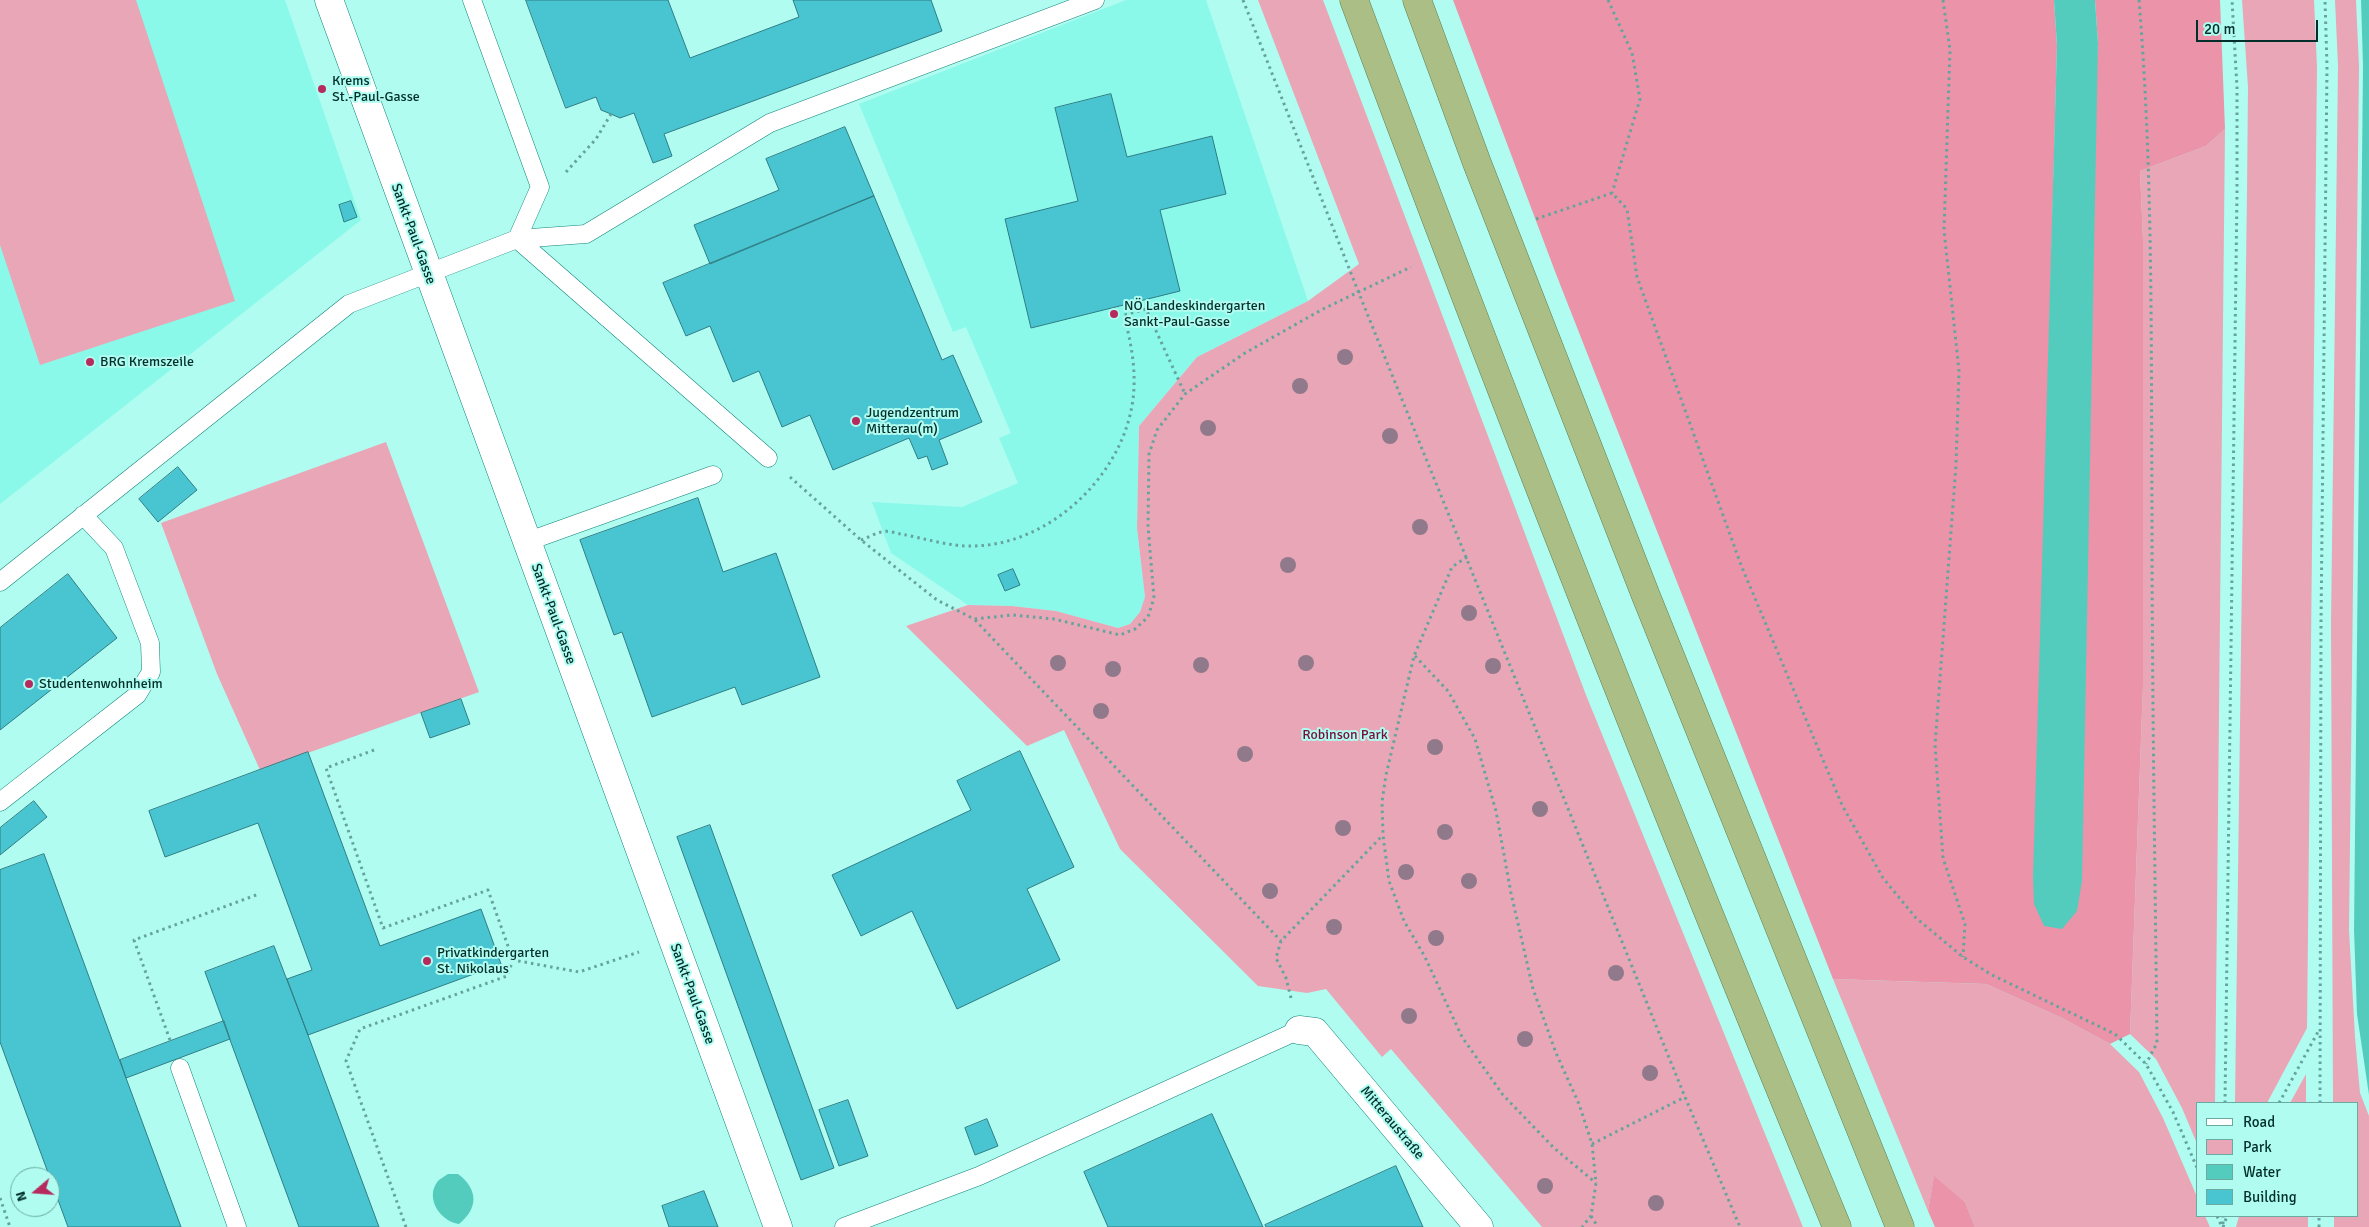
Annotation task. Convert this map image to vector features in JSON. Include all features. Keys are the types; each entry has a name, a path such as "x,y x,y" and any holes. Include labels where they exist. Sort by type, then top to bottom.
{"highway":[{"path":"1354,0 1438,224 1616,682 1836,1227"},
{"path":"1417,0 1477,163 1646,596 1900,1227"}],"street":[{"name":"Sankt-Paul-Gasse","path":"329,0 427,274 778,1227"},
{"name":"Mitteraustraße","path":"1299,1030 1315,1032 1479,1227"}],"lane":[{"path":"472,0 540,187 517,239"},
{"path":"0,582 349,304 517,239 586,234 770,123 1095,0"},
{"path":"517,239 768,458"},
{"path":"526,542 713,475"},
{"path":"0,802 137,695 151,672 150,644 114,548 84,515"},
{"path":"844,1227 979,1176 1299,1030"},
{"path":"180,1068 237,1227"}],"path":[{"path":"1243,0 1358,291 1685,1097 1740,1227"},
{"path":"1608,0 1632,53 1640,99 1612,193"},
{"path":"1942,0 1950,50 1944,230 1959,371 1956,465 1935,745 1943,858 1965,924 1963,957"},
{"path":"2139,0 2146,76 2151,239 2152,686 2157,1043 2146,1064"},
{"path":"2225,1102 2237,192 2237,88 2232,0"},
{"path":"2320,1102 2327,76 2324,0"},
{"path":"540,187 570,170 596,139 611,114"},
{"path":"1535,220 1612,193"},
{"path":"1612,193 1627,209 1637,277 1742,564 1842,805 1883,878 1916,918 1963,957 1992,975 2115,1034 2146,1064 2173,1112 2196,1165"},
{"path":"974,619 1013,615 1054,619 1120,635 1135,629 1148,617 1154,598 1148,526 1149,454 1157,430 1185,394 1245,353 1358,291 1411,267"},
{"path":"861,540 884,531 972,546 1010,541 1033,532 1083,497 1105,471 1121,444 1129,415 1134,388 1133,355 1124,315 1146,309 1185,394"},
{"path":"768,458 861,540 937,600 974,619 1281,941"},
{"path":"1467,557 1452,567 1414,656 1386,775 1382,802 1383,835 1389,881 1404,921 1425,957 1462,1037 1503,1095 1554,1148 1596,1183"},
{"path":"1414,656 1448,691 1475,739 1496,811 1511,893 1533,989 1556,1053 1579,1104 1592,1144 1596,1183 1591,1216 1582,1227"},
{"path":"374,750 326,768 383,928 488,890 513,960 507,976 360,1029 346,1061 406,1227"},
{"path":"1299,1030 1286,978 1276,958 1281,941 1383,835"},
{"path":"170,1041 134,940 259,894"},
{"path":"513,960 579,972 629,955"},
{"path":"2281,1102 2320,1029"},
{"path":"1592,1144 1685,1097"},
{"path":"0,1198 10,1227"},
{"path":"1591,1216 1598,1227"}],"shaded area":[{"name":"BRG Kremszeile","path":"0,0 285,0 361,220 0,504"},
{"name":"NÖ Landeskindergarten Sankt-Paul-Gasse","path":"1126,0 1206,0 1308,301 1197,357 1139,426 1137,528 1145,597 1140,612 1130,624 1118,628 1056,611 1012,606 968,605 891,553 872,502 962,507 1018,483 999,438 1011,433 966,327 953,332 859,104"},
{"path":"1453,0 2054,0 2057,45 2034,904 2098,43 2095,0 2220,0 2225,129 2206,146 2140,171 2143,240 2143,685 2130,1034 2110,1044 2062,1018 1986,984 1833,979 1556,274"},
{"path":"1934,1176 1965,1202 1975,1227 1935,1227 1928,1211"}],"green space":[{"path":"0,0 136,0 235,301 40,365 0,245"},
{"name":"Robinson Park","path":"1258,0 1323,0 1586,695 1803,1227 1542,1227 1391,1049 1382,1057 1326,989 1307,993 1258,986 1120,849 1064,730 1027,746 906,626 968,605 1012,606 1056,611 1118,628 1130,624 1140,612 1145,597 1137,528 1139,426 1197,357 1308,301 1359,264"},
{"path":"2242,0 2314,0 2317,67 2307,1028 2268,1102 2235,1102 2248,87"},
{"path":"2335,0 2356,0 2359,67 2349,930 2360,1093 2369,1116 2369,1227 2334,1227 2334,1217 2359,1217 2359,1102 2333,1102 2331,623 2338,66"},
{"path":"2225,129 2215,1102 2196,1102 2196,1141 2182,1108 2156,1059 2130,1034 2143,685 2143,240 2140,171 2206,146"},
{"path":"386,442 479,692 260,770 217,674 161,523"},
{"path":"1833,979 1986,984 2062,1018 2110,1044 2139,1072 2163,1118 2196,1194 2196,1217 2205,1217 2210,1227 1975,1227 1965,1202 1934,1177 1928,1211"},
{"path":"2306,1074 2306,1102 2291,1102"},
{"path":"2239,1217 2308,1217 2308,1227 2236,1227"}],"water":[{"path":"2054,0 2095,0 2098,43 2082,881 2077,911 2062,929 2044,926 2034,904 2033,877 2057,45"},
{"path":"2361,0 2369,0 2369,1095 2357,1014 2354,930 2363,66"},
{"path":"448,1174 458,1174 465,1180 472,1192 473,1205 466,1218 459,1224 446,1219 436,1208 434,1202 434,1188 438,1181"}],"building":[{"path":"526,0 668,0 690,58 799,17 793,0 931,0 942,31 664,134 672,156 653,163 634,113 620,118 601,110 596,97 566,108"},
{"path":"1111,94 1127,157 1212,136 1226,194 1160,210 1180,291 1031,328 1005,219 1078,201 1055,108"},
{"path":"845,127 874,196 710,264 694,225 779,190 766,159"},
{"path":"874,196 942,360 953,355 982,422 939,440 948,464 932,470 927,456 918,459 909,438 833,470 810,415 782,427 759,371 733,382 710,326 686,336 663,283"},
{"path":"351,201 357,217 344,222 339,205"},
{"path":"178,467 197,490 158,522 139,499"},
{"path":"698,498 723,572 776,553 820,677 742,705 735,687 652,717 622,632 614,635 580,540"},
{"path":"1013,569 1020,585 1005,591 998,575"},
{"name":"Studentenwohnheim","path":"68,574 117,638 0,730 0,628"},
{"path":"461,699 470,724 430,738 421,713"},
{"path":"1020,751 1074,867 1027,889 1060,960 957,1009 912,911 861,936 832,875 971,810 957,781"},
{"path":"308,752 380,946 481,909 501,964 308,1035 287,979 312,970 258,823 165,857 149,811"},
{"path":"34,801 47,817 0,855 0,828"},
{"path":"710,825 834,1168 801,1180 677,837"},
{"path":"44,854 181,1227 68,1227 60,1205 60,1167 46,1167 0,1042 0,870"},
{"path":"274,946 379,1227 299,1227 205,972"},
{"path":"224,1021 230,1039 126,1078 120,1060"},
{"path":"848,1100 868,1156 839,1166 819,1110"},
{"path":"1212,1114 1263,1227 1108,1227 1084,1172"},
{"path":"987,1119 998,1146 975,1155 965,1128"},
{"path":"1396,1166 1423,1227 1266,1227 1265,1225"},
{"path":"704,1191 718,1227 669,1227 662,1206"}],"place":[{"name":"Krems St.-Paul-Gasse","path":"322,89"},
{"name":"NÖ Landeskindergarten Sankt-Paul-Gasse","path":"1114,314"},
{"name":"BRG Kremszeile","path":"90,362"},
{"name":"Jugendzentrum Mitterau(m)","path":"856,421"},
{"name":"Studentenwohnheim","path":"29,684"},
{"name":"Privatkindergarten St. Nikolaus","path":"427,961"}]}
